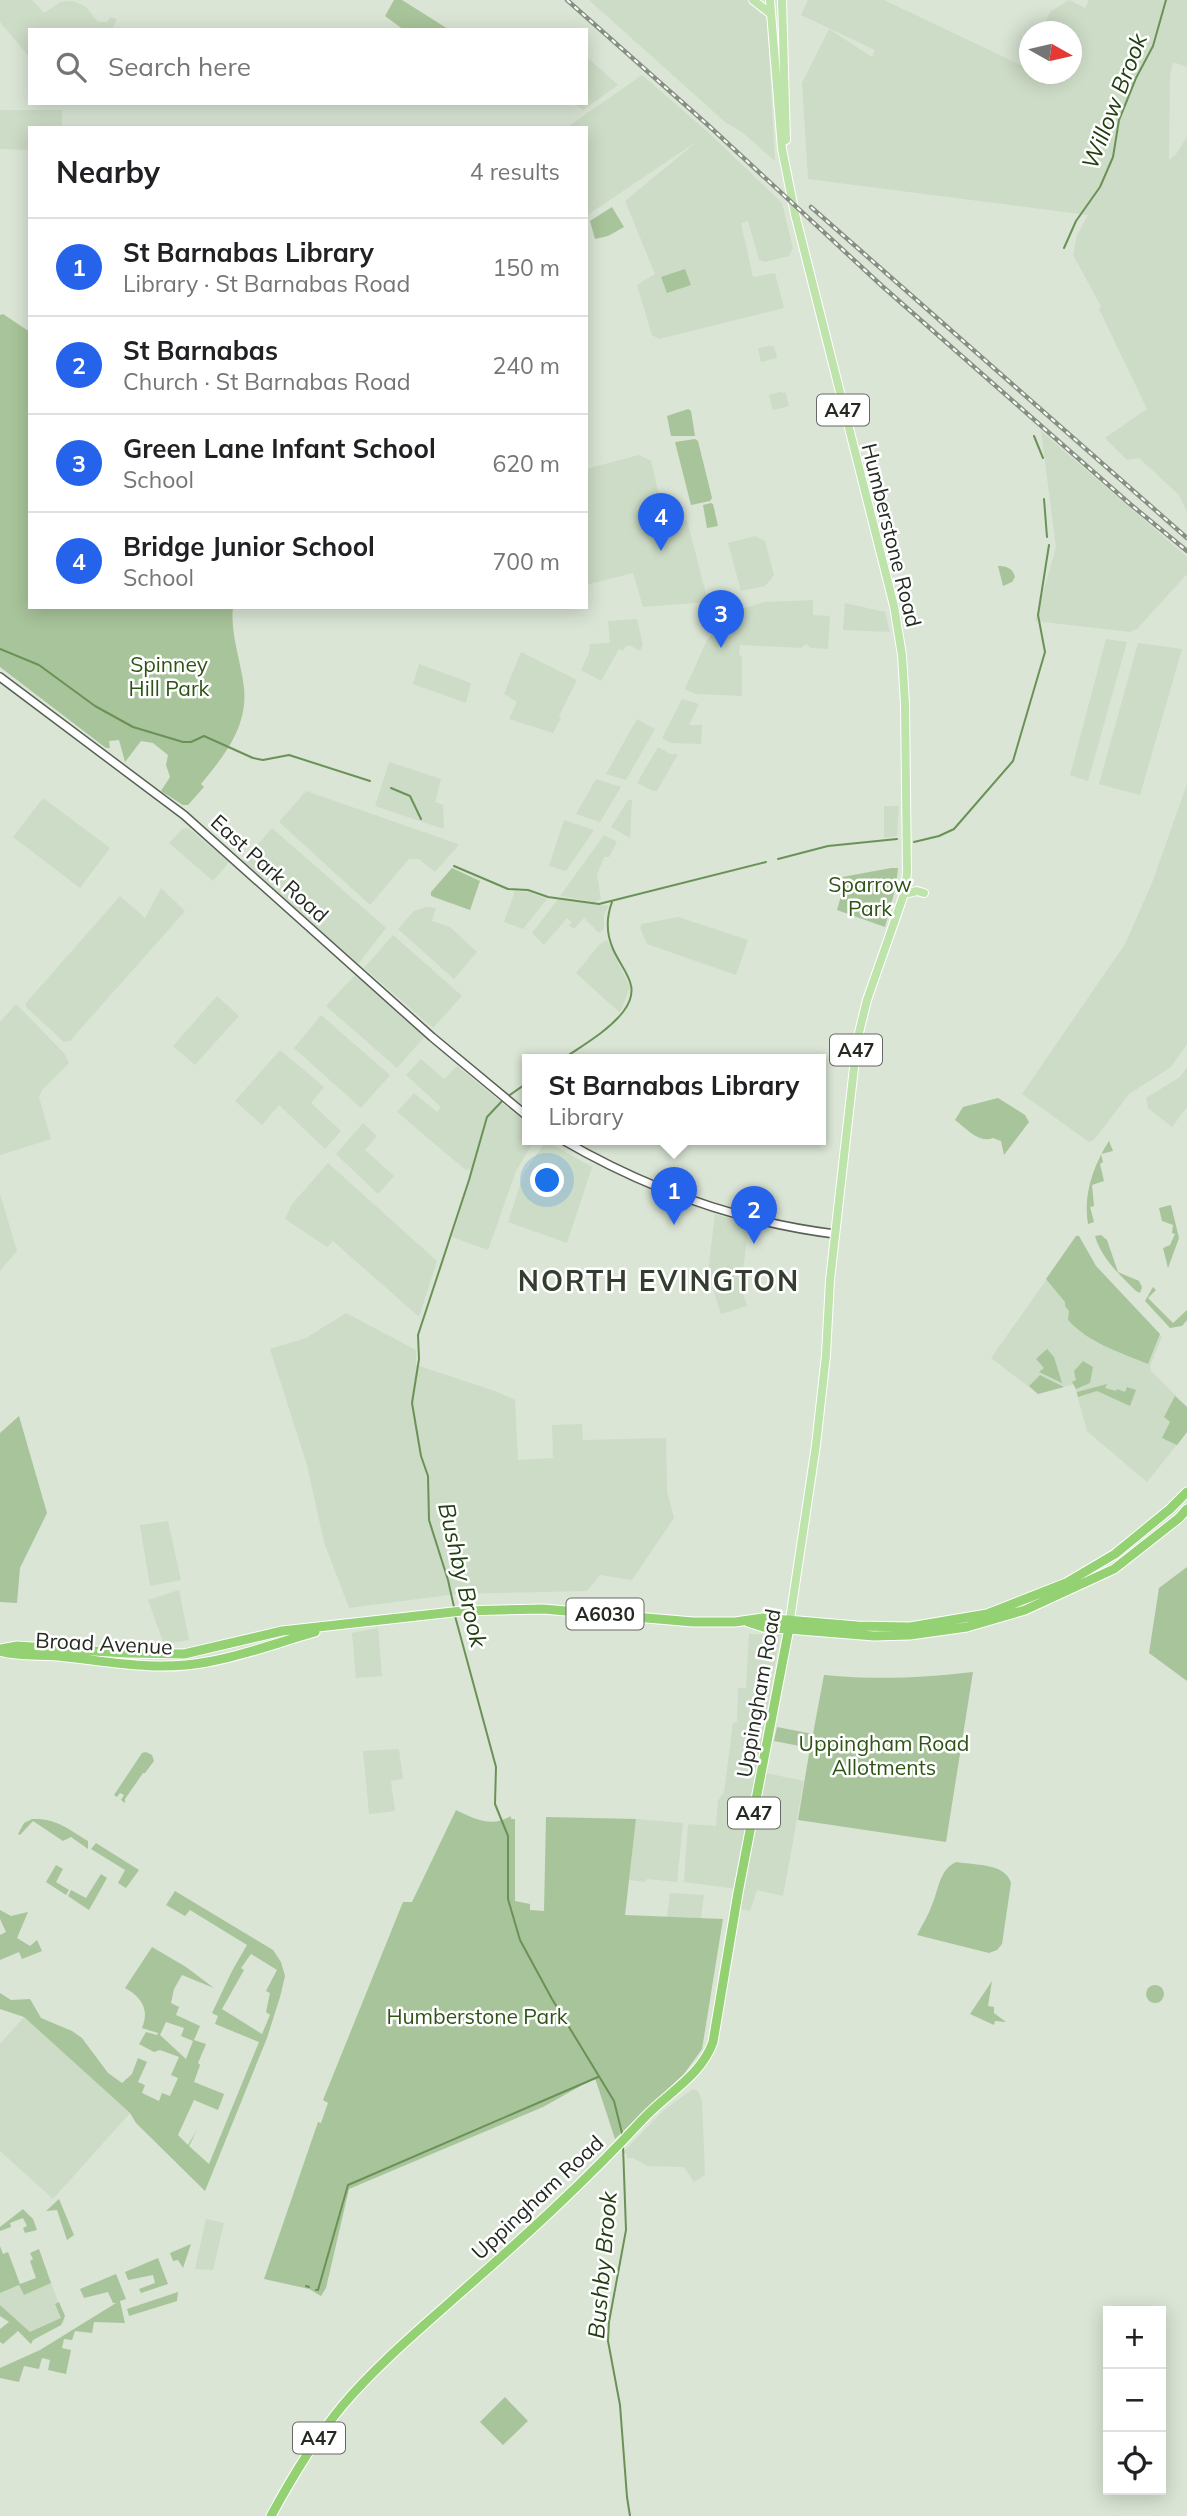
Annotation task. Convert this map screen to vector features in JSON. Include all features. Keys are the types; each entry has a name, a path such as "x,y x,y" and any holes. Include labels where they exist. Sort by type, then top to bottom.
{"highway":[{"path":"789,1624 910,1627 987,1614 1066,1583 1115,1553 1187,1492"},
{"name":"A6030","path":"342,1625 443,1612 543,1609 693,1622 747,1622 762,1627 789,1624 874,1636 910,1635 967,1627 1025,1611 1114,1569 1187,1509"},
{"name":"Uppingham Road","path":"271,2516 302,2462 356,2391 433,2317 556,2207 659,2102 699,2069 706,2059 713,2042 789,1624"},
{"name":"Broad Avenue","path":"0,1650 17,1646 184,1654 282,1632 342,1625"},
{"name":"Broad Avenue","path":"0,1650 15,1656 57,1656 93,1662 146,1665 206,1662 342,1625"}],"main road":[{"path":"753,0 772,14"},
{"name":"Humberstone Road","path":"770,0 777,106 798,230 894,606 902,655 907,873"},
{"name":"Humberstone Road","path":"782,0 787,172"},
{"name":"East Park Road","path":"0,677 184,815 432,1037 522,1112"},
{"name":"Uppingham Road","path":"789,1624 814,1466 835,1234 859,1033 867,1000 904,894 907,873"},
{"path":"904,894 917,891 924,893"},
{"path":"572,1145 623,1173 715,1207 770,1223 835,1234"}],"shaded area":[{"path":"0,0 32,0 44,13 61,2 73,1 86,7 98,22 107,22 110,17 117,19 113,28 28,28 28,56 0,22"},
{"path":"589,0 762,0 760,9 767,17 775,161 743,133 725,122"},
{"path":"808,0 884,0 1019,64 1019,84 1082,84 1082,21 1046,21 1050,12 1069,0 1085,8 1089,0 1187,0 1187,67 1173,62 1170,76 1169,160 1187,137 1187,512 1179,495 1139,458 1127,460 1105,438 1147,409 1099,309 1101,306 1073,255 1077,235 1088,215 808,179 802,83 829,29 872,57 875,50 801,15"},
{"path":"588,58 618,85 583,110 576,105 588,105"},
{"path":"642,75 709,133 782,203 793,248 789,256 765,262 759,260 748,221 741,223 753,277 775,273 784,308 659,339 652,335 637,285 655,274 625,201 699,140 588,215 588,126 569,126"},
{"path":"0,110 62,110 62,126 28,126 28,150 0,149"},
{"path":"774,346 777,358 761,362 758,348"},
{"path":"786,393 789,406 773,410 769,395"},
{"path":"1041,431 1187,557 1187,574 1137,629 1130,632 1035,621 1056,547"},
{"path":"639,455 651,461 666,525 687,520 708,602 643,607 633,573 588,584 588,468"},
{"path":"755,536 765,541 774,575 765,586 741,591 728,543"},
{"path":"813,600 813,615 830,616 828,649 811,648 806,644 801,648 740,645 742,696 695,694 685,689 707,640 727,617 741,609 765,602"},
{"path":"845,603 885,612 890,632 843,630"},
{"path":"637,619 643,645 640,651 631,646 626,646 623,651 619,649 601,681 581,670 590,644 610,643 608,621"},
{"path":"1106,639 1127,642 1088,781 1070,775"},
{"path":"1138,643 1182,649 1140,795 1099,784"},
{"path":"521,652 577,680 553,733 509,719 517,702 504,694"},
{"path":"419,664 471,683 466,703 413,684"},
{"path":"682,699 699,704 689,725 702,725 701,744 671,743 662,738"},
{"path":"637,719 655,729 626,780 606,774"},
{"path":"658,747 670,754 678,754 657,791 653,791 637,783"},
{"path":"389,762 441,779 435,802 443,805 444,829 375,806"},
{"path":"596,779 621,787 600,822 576,814"},
{"path":"1187,784 1187,1044 1171,1067 1129,1094 1094,1140 1089,1142 1022,1094 1125,944 1152,883"},
{"path":"306,791 458,846 435,872 419,859 409,859 370,905 279,822"},
{"path":"43,798 110,848 80,888 13,837"},
{"path":"628,800 632,800 630,838 611,827"},
{"path":"884,806 899,806 897,836 884,838"},
{"path":"564,820 594,830 566,871 549,866"},
{"path":"188,828 229,862 213,881 169,843 182,829"},
{"path":"272,828 386,928 355,968 243,861"},
{"path":"604,835 617,842 609,857 604,857 597,875 601,899 595,902 560,896"},
{"path":"161,888 185,911 70,1041 64,1042 26,1007 26,1003 120,896 145,918"},
{"path":"515,891 528,892 547,899 523,929 504,922"},
{"path":"558,899 608,906 604,916 604,929 599,933 584,918 574,929 567,918 544,945 532,933"},
{"path":"427,907 436,908 432,921 450,927 477,952 454,979 398,929 414,911"},
{"path":"678,917 748,940 736,975 647,944 640,928 642,924"},
{"path":"393,935 462,996 433,1028 364,968"},
{"path":"607,940 630,987 620,1013 576,973 600,944"},
{"path":"355,975 425,1036 397,1068 326,1006"},
{"path":"217,996 239,1016 195,1065 173,1046"},
{"path":"16,1004 64,1053 69,1063 42,1090 39,1097 51,1139 0,1155 0,1022"},
{"path":"321,1015 390,1075 361,1108 294,1048"},
{"path":"280,1050 324,1087 311,1103 341,1131 325,1149 279,1105 262,1125 235,1101"},
{"path":"421,1059 444,1079 457,1066 522,1119 522,1145 531,1145 516,1171 488,1250 452,1237 472,1172 468,1168 467,1171 397,1112 414,1093 437,1112 441,1107 406,1075"},
{"path":"1187,1067 1187,1107 1172,1127 1148,1108 1146,1098 1180,1077"},
{"path":"363,1123 377,1136 365,1150 394,1176 378,1194 336,1154"},
{"path":"543,1145 553,1145 592,1167 567,1243 508,1222 524,1173"},
{"path":"328,1163 437,1261 419,1317 333,1241 327,1247 285,1219 292,1204"},
{"path":"0,1194 17,1251 0,1271"},
{"path":"715,1214 749,1224 742,1277 738,1277 747,1306 721,1314 708,1273"},
{"path":"1078,1235 1096,1266 1162,1337 1150,1366 1151,1371 1187,1407 1187,1432 1147,1482 1087,1431 1074,1384 1038,1394 991,1358"},
{"path":"346,1313 416,1350 416,1365 515,1400 518,1460 553,1458 552,1425 582,1424 583,1440 666,1438 667,1491 674,1518 632,1580 600,1575 587,1591 456,1594 349,1608 324,1542 307,1465 270,1349 306,1338"},
{"path":"168,1521 181,1580 150,1586 140,1525"},
{"path":"179,1590 189,1640 164,1644 148,1600"},
{"path":"378,1628 382,1676 356,1678 352,1633"},
{"path":"749,1634 780,1635 756,1771 804,1781 783,1896 757,1890 750,1911 740,1909 744,1890 684,1882 688,1824 716,1826 718,1801 724,1792 733,1723 737,1722 738,1688 746,1688"},
{"path":"399,1749 403,1779 391,1781 395,1811 369,1814 363,1751"},
{"path":"636,1819 683,1823 677,1882 629,1880"},
{"path":"670,1893 704,1895 701,1918 667,1917"},
{"path":"24,2017 130,2113 53,2199 0,2151 0,2044"},
{"path":"693,2089 698,2091 702,2101 705,2175 694,2182 684,2167 647,2166 633,2158 627,2158 627,2154 622,2153 664,2110"},
{"path":"206,2219 224,2223 213,2270 195,2269"},
{"path":"51,2283 65,2320 61,2325 36,2338 0,2305 0,2293 19,2285 24,2295"}],"green space":[{"path":"394,0 402,0 446,28 401,28 385,16"},
{"path":"612,207 624,227 608,236 595,239 590,221"},
{"path":"685,269 691,285 667,293 661,277"},
{"name":"Spinney Hill Park","path":"3,314 28,331 28,609 233,609 234,637 244,688 242,716 226,752 201,784 204,787 188,805 183,805 161,791 170,777 166,765 168,755 153,743 141,741 125,762 119,740 109,741 110,748 106,748 0,667 0,315"},
{"path":"688,409 691,411 695,436 671,436 667,416"},
{"path":"695,439 698,441 712,498 710,501 691,505 675,442"},
{"path":"711,503 718,526 707,528 703,505"},
{"path":"998,566 1013,571 1015,577 1012,582 1003,586"},
{"path":"452,868 480,881 470,910 431,896 431,892"},
{"name":"Sparrow Park","path":"898,868 885,927 837,910 841,896 837,878"},
{"path":"998,1098 1025,1115 1029,1122 1004,1155 1001,1141 978,1137 955,1120 963,1107"},
{"path":"1109,1141 1113,1151 1102,1154 1103,1151"},
{"path":"1101,1155 1104,1181 1092,1185 1094,1206 1090,1207 1094,1222 1088,1224 1088,1192"},
{"path":"1171,1205 1179,1238 1168,1268 1163,1248 1170,1245 1175,1234 1172,1233 1173,1225 1162,1221 1159,1208"},
{"path":"1101,1235 1107,1240 1118,1272 1139,1281 1142,1287 1140,1293 1124,1279 1106,1259 1095,1236"},
{"path":"1076,1236 1079,1236 1096,1266 1160,1334 1148,1364 1095,1341 1068,1320 1069,1311 1065,1302 1046,1279"},
{"path":"1153,1287 1156,1290 1148,1298 1173,1323 1187,1310 1187,1320 1182,1326 1170,1328 1145,1301"},
{"path":"1047,1349 1054,1357 1062,1383 1039,1372 1044,1368 1036,1359"},
{"path":"1083,1361 1093,1367 1090,1383 1076,1389 1072,1382 1076,1380 1074,1371"},
{"path":"1040,1375 1064,1387 1038,1394 1029,1386"},
{"path":"1107,1384 1105,1388 1116,1391 1125,1392 1127,1387 1136,1390 1130,1406 1097,1391 1078,1397 1077,1392"},
{"path":"1175,1396 1187,1407 1187,1432 1177,1445 1162,1438 1170,1422 1164,1417"},
{"path":"19,1416 47,1513 20,1568 17,1603 0,1602 0,1433"},
{"path":"1187,1567 1187,1681 1149,1653 1159,1588"},
{"name":"Uppingham Road Allotments","path":"973,1672 946,1842 798,1820 810,1748 774,1741 777,1727 813,1734 824,1675 898,1678"},
{"path":"142,1753 152,1755 154,1761 125,1799 125,1803 121,1800 124,1795 114,1795"},
{"name":"Humberstone Park","path":"456,1810 483,1821 504,1820 511,1816 511,1819 515,1819 515,1901 530,1904 530,1910 544,1911 546,1817 636,1819 625,1915 723,1919 702,2049 684,2074 615,2139 595,2078 543,2107 349,2189 326,2288 321,2296 309,2289 264,2279 318,2122 321,2123 328,2103 323,2100 403,1902 412,1902"},
{"path":"32,1819 55,1822 88,1841 88,1849 71,1837 63,1841 33,1821 18,1834 24,1823"},
{"path":"96,1843 139,1870 126,1888 118,1883 125,1870 91,1849"},
{"path":"956,1862 996,1868 1008,1876 1011,1883 1002,1944 997,1950 989,1953 917,1935 943,1875 950,1865"},
{"path":"56,1865 63,1869 56,1882 69,1890 66,1895 46,1882"},
{"path":"101,1874 107,1878 89,1910 68,1896 71,1890 86,1898"},
{"path":"175,1891 273,1950 281,1962 285,1976 267,2038 205,2191 136,2123 130,2113 24,2017 0,2009 0,1993 11,2000 30,1999 41,2018 82,2038 108,2073 122,2083 132,2074 138,2058 147,2062 138,2082 145,2085 142,2093 159,2101 162,2093 170,2096 178,2078 171,2075 179,2057 160,2050 154,2052 139,2044 146,2032 158,2033 142,2028 145,2015 142,2004 136,1995 125,1988 152,1947 186,1967 214,1988 182,1975 174,1989 171,2003 179,2007 176,2015 200,2026 194,2040 206,2044 194,2082 224,2094 218,2110 194,2100 178,2135 188,2145 197,2130 189,2146 209,2164 259,2042 215,2024 218,2016 212,2013 247,1945 190,1910 185,1916 166,1905","holes":["251,1954 277,1970 266,1991 270,1993 266,2012 270,2015 262,2034 222,2009 244,1970 241,1968","166,2022 184,2028 181,2036 193,2041 186,2059 160,2035"]},
{"path":"0,1910 11,1916 28,1912 17,1938 30,1946 37,1940 42,1951 22,1959 19,1952 0,1960 0,1935 6,1932 0,1919"},
{"path":"992,1981 988,2006 994,2007 994,2013 1006,2022 995,2021 994,2025 970,2014"},
{"path":"1155,1985 1161,1988 1164,1994 1161,2000 1155,2003 1149,2000 1146,1994 1149,1988"},
{"path":"59,2199 74,2235 67,2240 57,2210 46,2211"},
{"path":"23,2209 33,2219 37,2230 25,2233 23,2228 27,2226 23,2218 0,2231 0,2227"},
{"path":"191,2244 183,2268 178,2260 173,2261 170,2253"},
{"path":"0,2246 3,2254 8,2252 20,2284 36,2278 30,2253 39,2249 51,2283 24,2295 19,2285 0,2293"},
{"path":"158,2258 168,2284 141,2293 139,2289 155,2283 153,2275 128,2280 125,2272"},
{"path":"116,2274 126,2299 120,2301 125,2323 94,2322 92,2333 75,2331 72,2340 64,2339 62,2348 71,2350 66,2374 48,2370 50,2360 42,2358 39,2369 24,2366 19,2382 0,2378 0,2368 40,2350 116,2303 113,2303 108,2292 84,2298 80,2289"},
{"path":"178,2292 177,2301 129,2316 127,2309"},
{"path":"59,2302 65,2316 61,2325 33,2340 31,2344 18,2331 3,2344 0,2342 0,2329 9,2322 0,2316 0,2305 30,2332 61,2318 55,2304"},
{"path":"505,2397 528,2421 503,2445 480,2422"}],"waterway":[{"name":"Willow Brook","path":"1064,248 1076,221 1100,187 1113,157 1119,120 1153,46 1166,0"},
{"path":"1034,436 1043,458"},
{"name":"Willow Brook","path":"1044,499 1047,537"},
{"name":"Willow Brook","path":"914,842 954,829 1013,761 1045,652 1038,615 1049,545"},
{"path":"0,649 39,665 95,706 133,727 183,742 191,742 204,736 263,760 289,755 370,781"},
{"path":"391,788 410,796 421,819"},
{"name":"Willow Brook","path":"778,859 828,846 897,839"},
{"name":"Bushby Brook","path":"454,866 508,889 528,890 548,897 599,904 766,862"},
{"name":"Bushby Brook","path":"570,1054 610,1025 629,1003 629,979 613,949 608,931 612,902"},
{"name":"Bushby Brook","path":"507,1097 522,1086"},
{"name":"Bushby Brook","path":"454,1607 429,1520 428,1476 421,1456 412,1403 419,1359 418,1335 487,1117 503,1100"},
{"name":"Bushby Brook","path":"455,1616 496,1767 495,1804 508,1836 508,1899 520,1940 552,1999 614,2101 623,2137"},
{"path":"316,2290 348,2185 598,2077"},
{"name":"Bushby Brook","path":"623,2146 626,2230 608,2341 620,2405 630,2516"}],"railway":[{"path":"567,0 709,126 882,286 1187,551"},
{"path":"811,207 1187,538"}],"place":[{"name":"Bridge Junior School","path":"661,551"},
{"name":"Green Lane Infant School","path":"721,648"},
{"name":"St Barnabas Library","path":"674,1225"},
{"name":"St Barnabas","path":"754,1244"}],"district":[{"name":"NORTH EVINGTON","path":"659,1280"}]}
